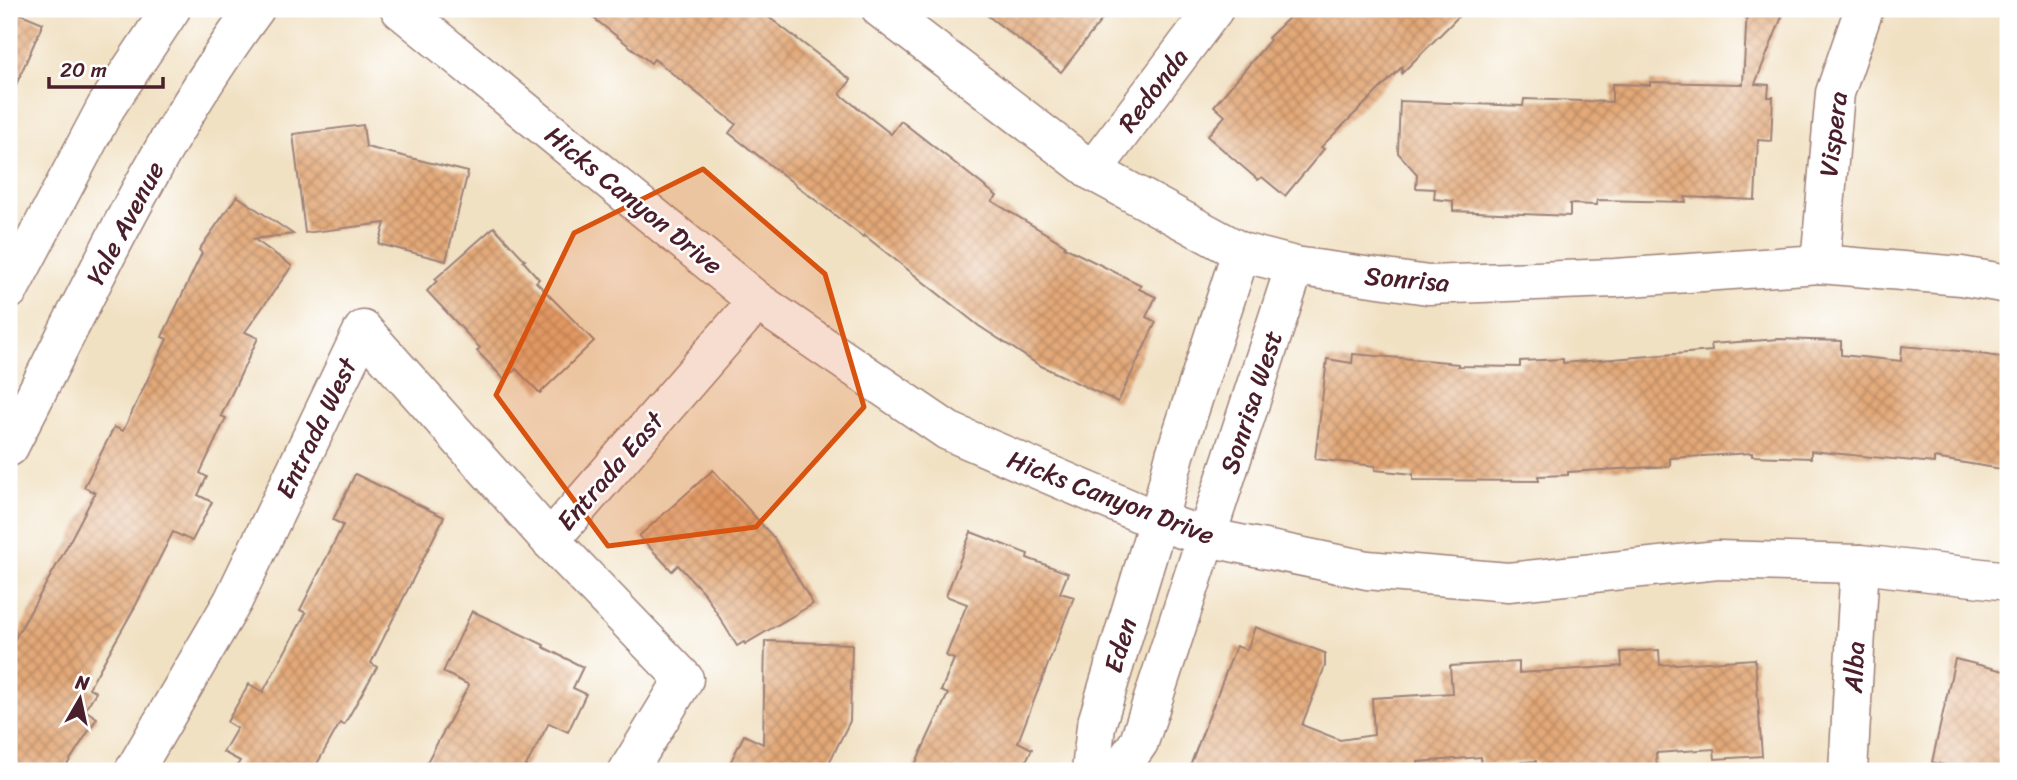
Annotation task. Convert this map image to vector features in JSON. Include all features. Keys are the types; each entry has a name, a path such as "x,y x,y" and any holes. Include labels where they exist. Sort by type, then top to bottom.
{"street":[{"path":"9,290 106,107 171,9"},
{"name":"Yale Avenue","path":"9,447 139,191 220,55 255,9"},
{"name":"Hicks Canyon Drive","path":"400,9 757,301 948,432 1158,521 1206,537 1367,570 1508,582 1718,561 1860,564 2008,581"},
{"name":"Sonrisa","path":"881,9 1092,171 1241,252 1295,266 1427,285 1615,278 1820,264 1961,276 2008,284"},
{"name":"Redonda","path":"1092,171 1214,9"},
{"name":"Vispera","path":"1820,264 1835,93 1864,9"},
{"name":"Sonrisa West","path":"1158,521 1175,454 1241,252"},
{"name":"Sonrisa West","path":"1206,537 1295,266"},
{"name":"Entrada East","path":"628,771 684,680 550,540 757,301"},
{"name":"Entrada West","path":"134,771 233,601 363,331 550,540"},
{"name":"Eden","path":"1091,771 1096,726 1158,521"},
{"name":"Eden","path":"1119,771 1139,743 1206,537"},
{"name":"Alba","path":"1848,771 1860,564"}],"highlighted area":[{"path":"703,169 825,274 864,407 756,527 608,546 496,395 574,233"}],"building":[{"path":"9,9 43,23 9,101"},
{"path":"582,9 758,9 851,80 840,94 891,134 901,121 997,196 992,201 1065,245 1064,247 1141,285 1139,289 1156,297 1146,317 1156,322 1118,402 1039,365 979,326 729,133 736,124 654,59 651,63"},
{"path":"979,9 1110,9 1061,72"},
{"path":"1298,9 1466,9 1402,73 1402,67 1321,147 1324,149 1285,196 1262,177 1258,180 1207,136 1225,116 1214,106 1270,40 1268,38"},
{"path":"1747,9 1785,9 1755,84 1769,85 1768,97 1773,97 1771,141 1758,140 1755,200 1685,197 1686,202 1597,200 1596,205 1570,204 1570,216 1453,211 1453,201 1434,199 1435,189 1416,188 1417,174 1398,153 1400,101 1523,106 1524,99 1612,102 1612,84 1743,84"},
{"path":"363,125 366,147 468,172 446,261 379,244 385,223 305,233 293,134"},
{"path":"237,196 293,234 254,239 292,266 245,332 258,338 221,416 226,418 200,473 207,477 198,495 212,502 192,541 173,532 89,688 96,692 85,710 97,718 63,771 9,771 9,649 95,493 84,487 114,427 123,431 167,339 162,337 202,253 199,250"},
{"path":"494,227 525,260 523,261 539,279 536,282 594,341 540,393 516,369 505,380 477,351 480,348 427,291 437,281 435,279"},
{"path":"1779,339 1841,341 1841,355 1901,361 1902,346 2008,358 2008,470 1934,458 1934,463 1811,451 1811,458 1752,456 1752,453 1670,458 1670,466 1568,472 1568,475 1538,476 1539,481 1413,480 1413,474 1375,470 1375,466 1315,459 1327,359 1352,363 1353,354 1448,362 1458,366 1520,367 1520,361 1563,359 1563,363 1712,351 1711,344"},
{"path":"713,470 774,538 813,604 745,644 744,642 737,646 705,594 678,565 672,571 639,536"},
{"path":"355,474 444,517 371,663 377,667 344,725 340,723 313,771 234,771 240,761 223,752 237,728 227,722 249,684 263,692 306,613 300,610 343,525 333,520"},
{"path":"971,532 1028,554 1027,558 1068,573 1060,593 1074,597 1018,742 1032,749 1021,771 912,771 948,694 941,691 954,659 946,656 967,604 946,596"},
{"path":"472,611 583,667 573,688 586,694 568,732 549,723 523,771 422,771 469,685 443,672"},
{"path":"1255,627 1325,653 1325,666 1302,725 1340,740 1374,735 1372,698 1452,693 1450,666 1519,662 1519,673 1622,666 1621,652 1659,650 1660,665 1755,659 1762,756 1715,759 1714,749 1656,753 1657,768 1605,771 1537,771 1536,761 1481,765 1481,757 1418,762 1418,771 1188,771 1236,646 1247,650"},
{"path":"765,641 852,644 850,721 825,771 726,771 744,735 763,744"},
{"path":"1955,659 2008,672 2008,730 1998,771 1952,771 1953,767 1932,762"}]}
